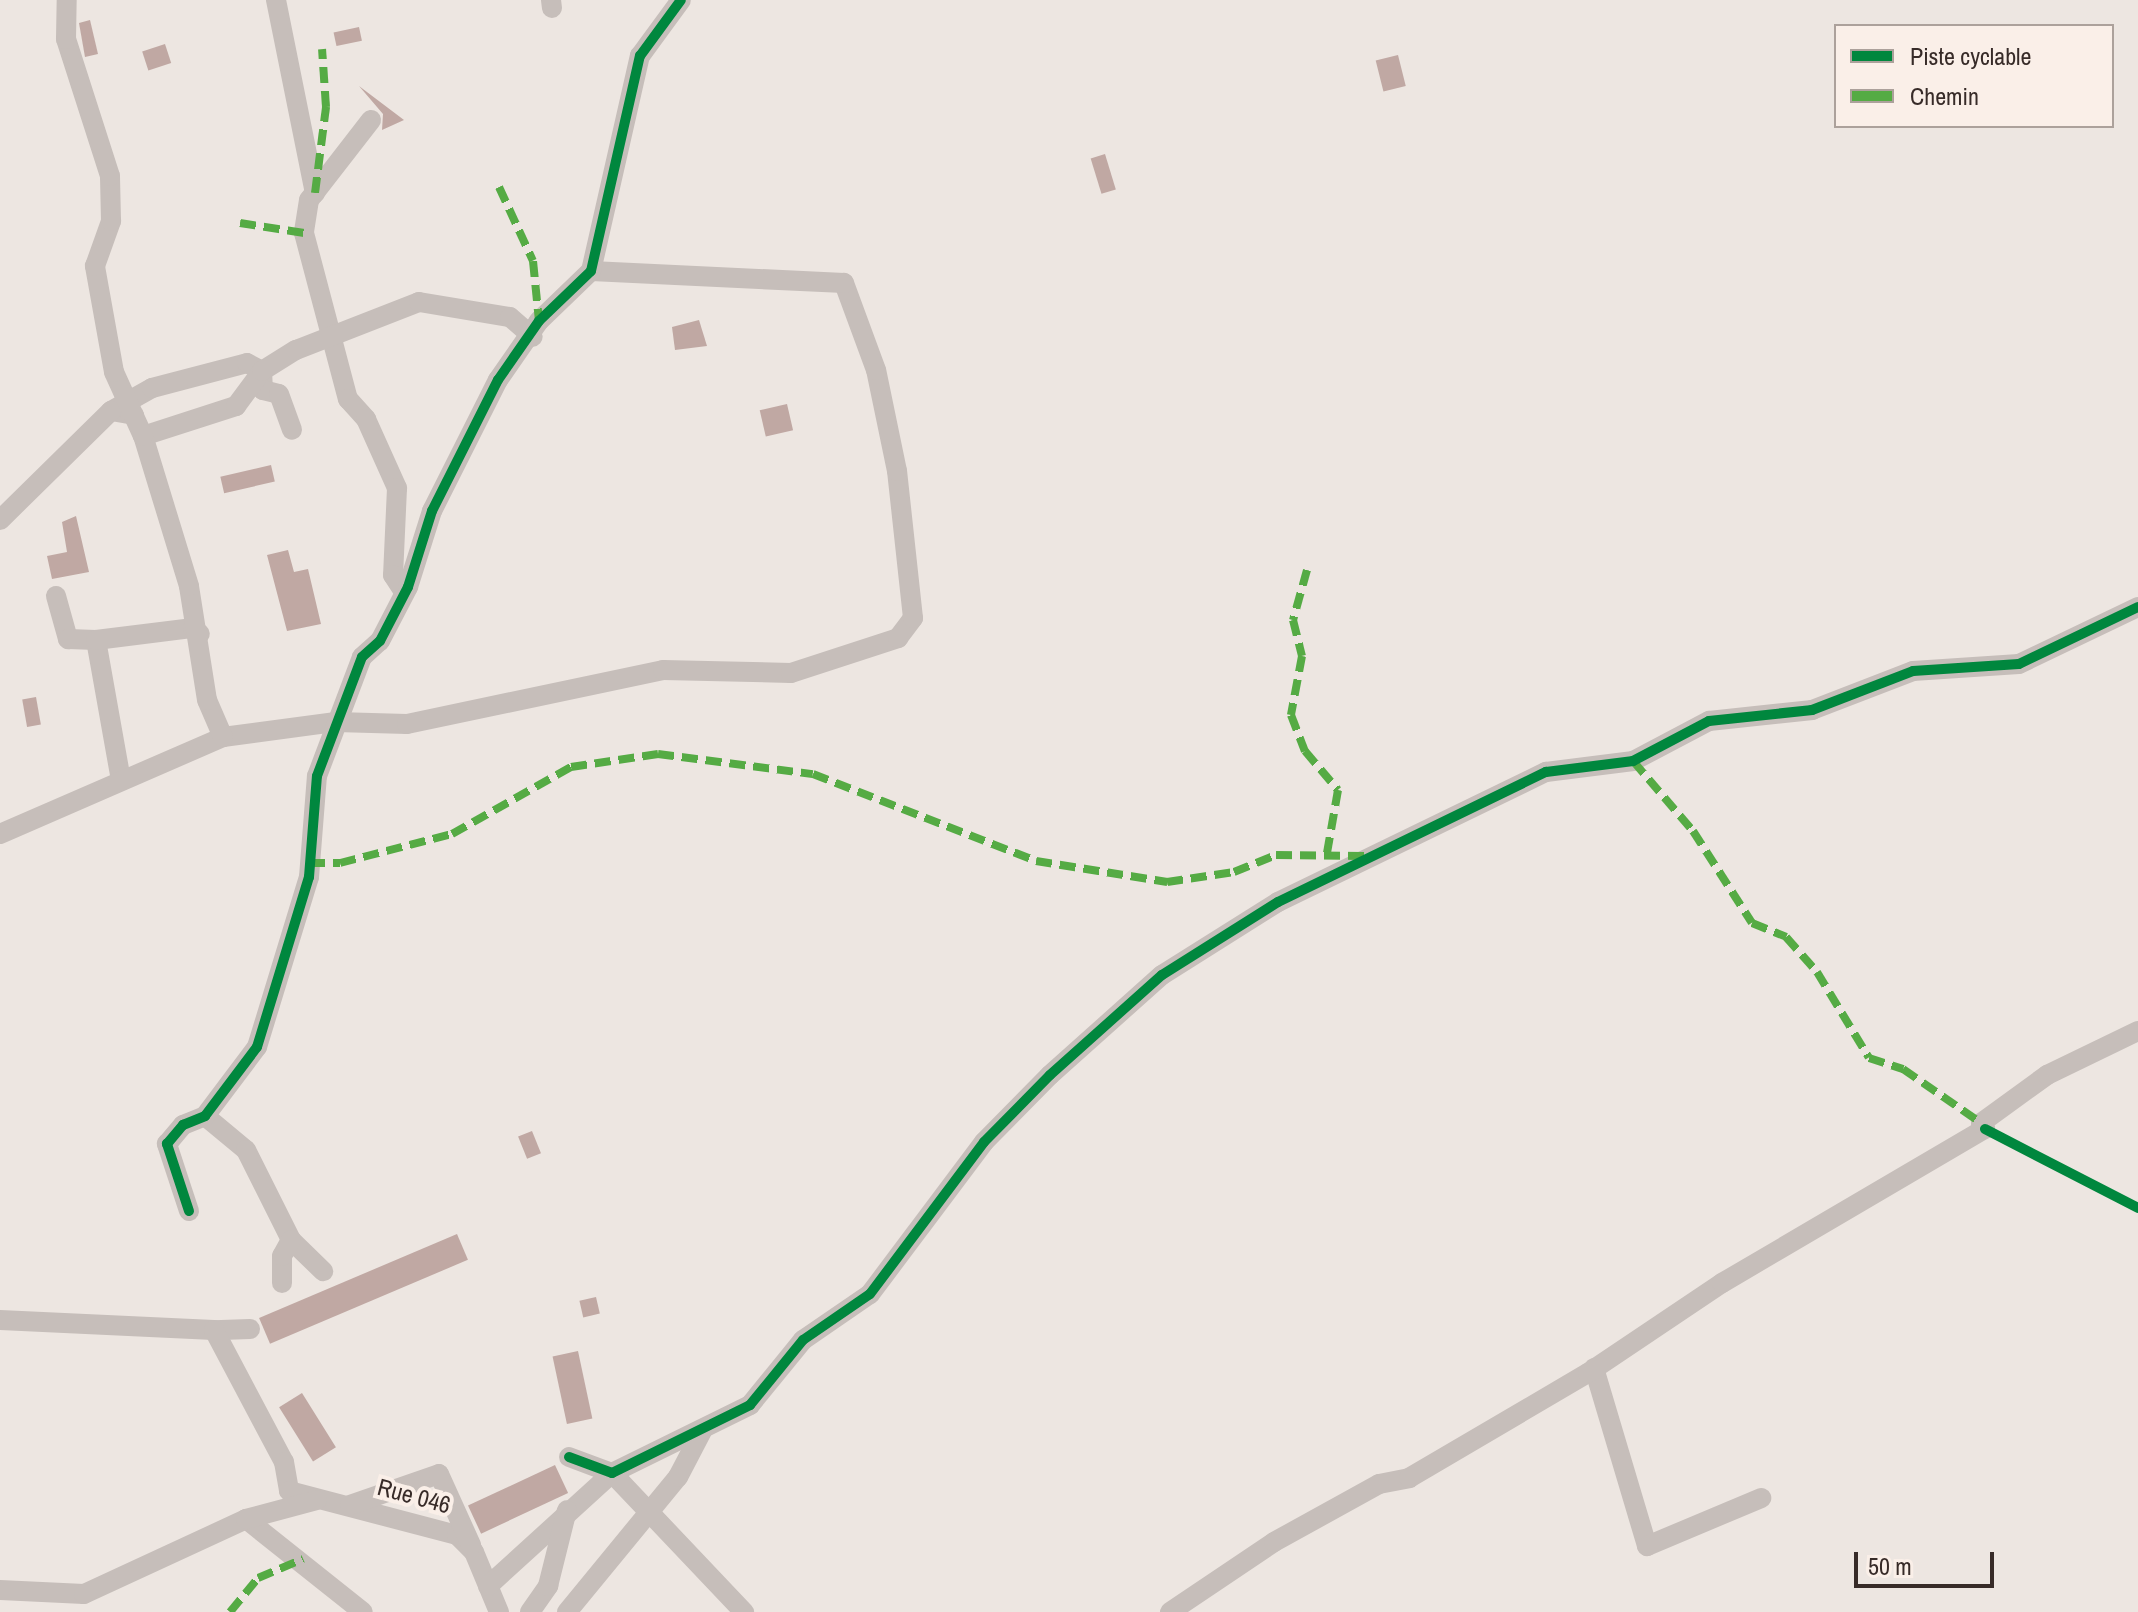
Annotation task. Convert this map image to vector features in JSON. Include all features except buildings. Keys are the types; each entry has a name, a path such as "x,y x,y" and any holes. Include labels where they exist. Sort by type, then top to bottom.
{"street":[{"path":"67,0 66,39 110,176 111,221 95,266 114,372 124,408 143,436 200,634 207,700 223,737"},
{"path":"276,0 315,193"},
{"path":"189,1211 167,1144 183,1125 205,1116 257,1047 276,994 309,877 317,776 362,657 380,641 404,592 432,511 498,380 591,271 640,56 681,0"},
{"path":"371,120 315,193 304,233 320,313 319,344 348,399 366,419 397,488 393,575 404,592"},
{"path":"0,834 223,737 336,722 407,724 663,670 791,673 898,638 913,618 897,471 876,370 844,283 591,271"},
{"path":"143,436 236,406 262,371 419,302 510,317 533,337"},
{"path":"0,520 124,408 230,363 262,371"},
{"path":"262,371 263,390 279,394 292,430"},
{"path":"56,596 68,639 96,640 193,628 200,634"},
{"path":"488,1586 567,1510 612,1473 750,1405 803,1340 870,1294 1004,1120 1162,975 1225,931 1546,772 1633,761 1709,721 1812,710 1913,671 1979,673 2019,664 2138,607"},
{"path":"96,640 121,781"},
{"path":"1170,1612 1274,1542 1379,1484 1409,1478 1594,1368 1722,1283 1985,1129 1981,1123 2047,1075 2138,1031"},
{"path":"205,1116 246,1150 291,1240 323,1271"},
{"path":"282,1283 282,1256 291,1240"},
{"path":"0,1320 214,1330 246,1335"},
{"path":"214,1330 284,1462 289,1491 317,1500"},
{"path":"1594,1368 1647,1546 1761,1498"},
{"path":"567,1612 646,1510 678,1477 702,1431"},
{"path":"569,1457 612,1473 744,1612"},
{"path":"350,1505 439,1474 499,1611"},
{"path":"0,1590 84,1594 246,1519 317,1500"},
{"name":"Rue 046","path":"317,1500 350,1505 457,1535 474,1552"},
{"path":"530,1612 548,1586 567,1510"},
{"path":"246,1519 363,1612"}],"marked path":[{"path":"315,193 326,107 322,49"},
{"path":"499,187 533,261 539,321"},
{"path":"240,223 304,233"},
{"path":"1307,570 1293,620 1302,656 1291,715 1305,751 1338,790 1327,853"},
{"path":"309,863 340,863 452,834 571,767 658,754 813,774 1036,861 1167,882 1234,872 1276,855 1364,856"},
{"path":"1633,761 1693,831 1752,923 1786,937 1817,972 1869,1058 1903,1069 1981,1123"},
{"path":"230,1612 258,1578 303,1559"}],"cycle path":[{"path":"189,1211 167,1144 183,1125 205,1116 257,1047 309,877 317,776 362,657 380,641 408,587 432,511 498,380 539,321 591,271 640,56 681,0"},
{"path":"569,1457 612,1473 750,1405 803,1340 870,1294 984,1142 1050,1075 1162,975 1278,902 1546,772 1633,761 1709,721 1812,710 1913,671 2019,664 2138,607"},
{"path":"1985,1129 2138,1208"}]}
